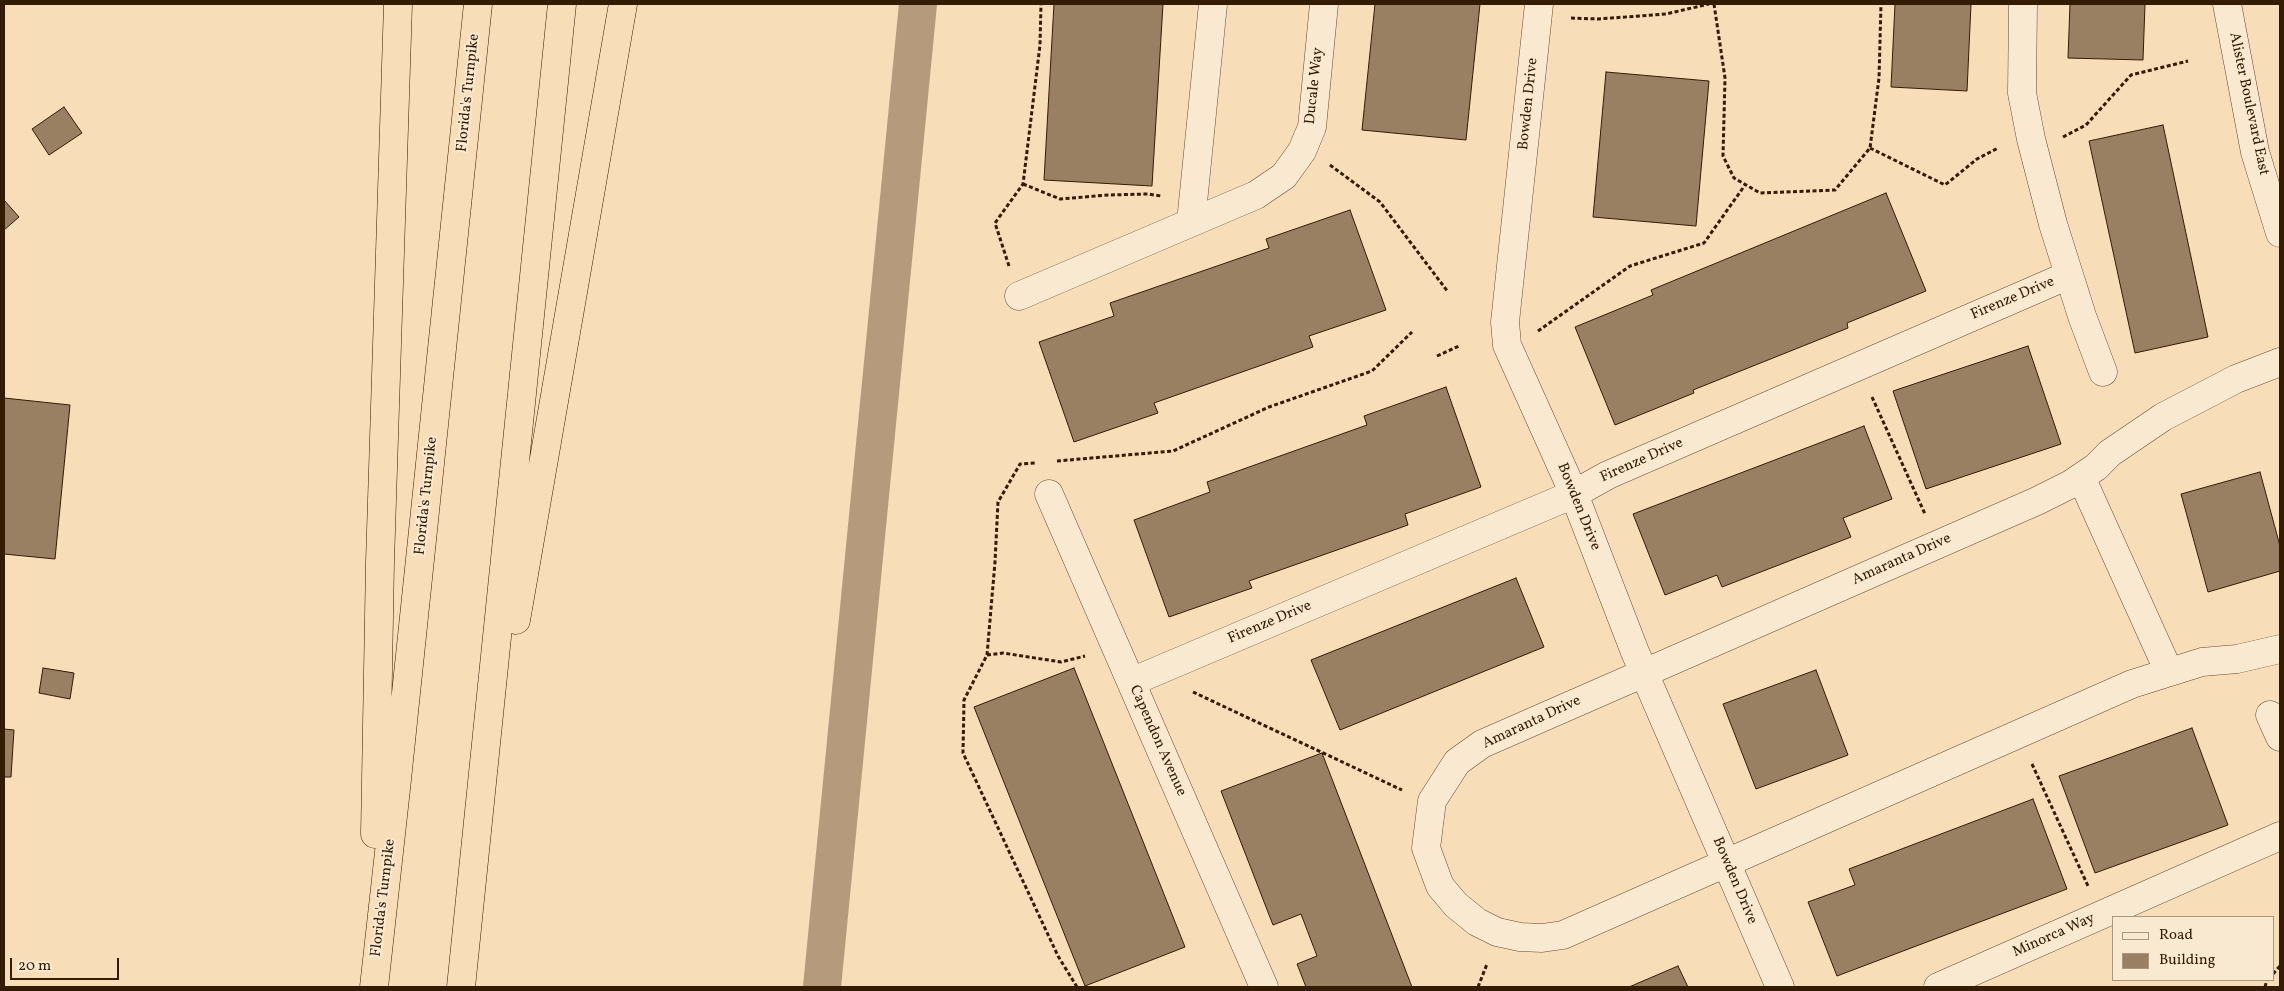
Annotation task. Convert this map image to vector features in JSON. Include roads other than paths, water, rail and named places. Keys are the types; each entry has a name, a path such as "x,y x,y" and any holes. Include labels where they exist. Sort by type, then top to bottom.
{"highway":[{"path":"373,987 380,562 398,4"},
{"name":"Florida's Turnpike","path":"373,987 396,789 478,4"},
{"path":"461,987 562,4"},
{"path":"476,850 623,4"}],"street":[{"path":"1192,212 1213,4"},
{"name":"Ducale Way","path":"1019,296 1192,212 1256,195 1284,176 1302,151 1312,127 1324,4"},
{"name":"Bowden Drive","path":"1539,4 1506,322 1507,345 1574,494 1644,673 1780,987"},
{"name":"Firenze Drive","path":"2023,4 2022,94 2034,148 2069,275 2103,372"},
{"name":"Alister Boulevard East","path":"2227,4 2255,152 2280,233"},
{"name":"Firenze Drive","path":"1131,682 1574,494 1608,475 2069,275"},
{"name":"Amaranta Drive","path":"2280,362 2236,379 2163,416 2110,453 2096,467 2037,501 1482,744 1457,762 1432,801 1426,848 1440,886 1456,905 1476,922 1498,932 1520,937 1542,938 1563,935 2132,684 2202,662 2237,660 2280,649"},
{"path":"2081,477 2169,672"},
{"name":"Capendon Avenue","path":"1049,494 1264,987"},
{"name":"Minorca Way","path":"1938,987 2280,836"}],"waterway":[{"path":"822,987 918,4"}]}
